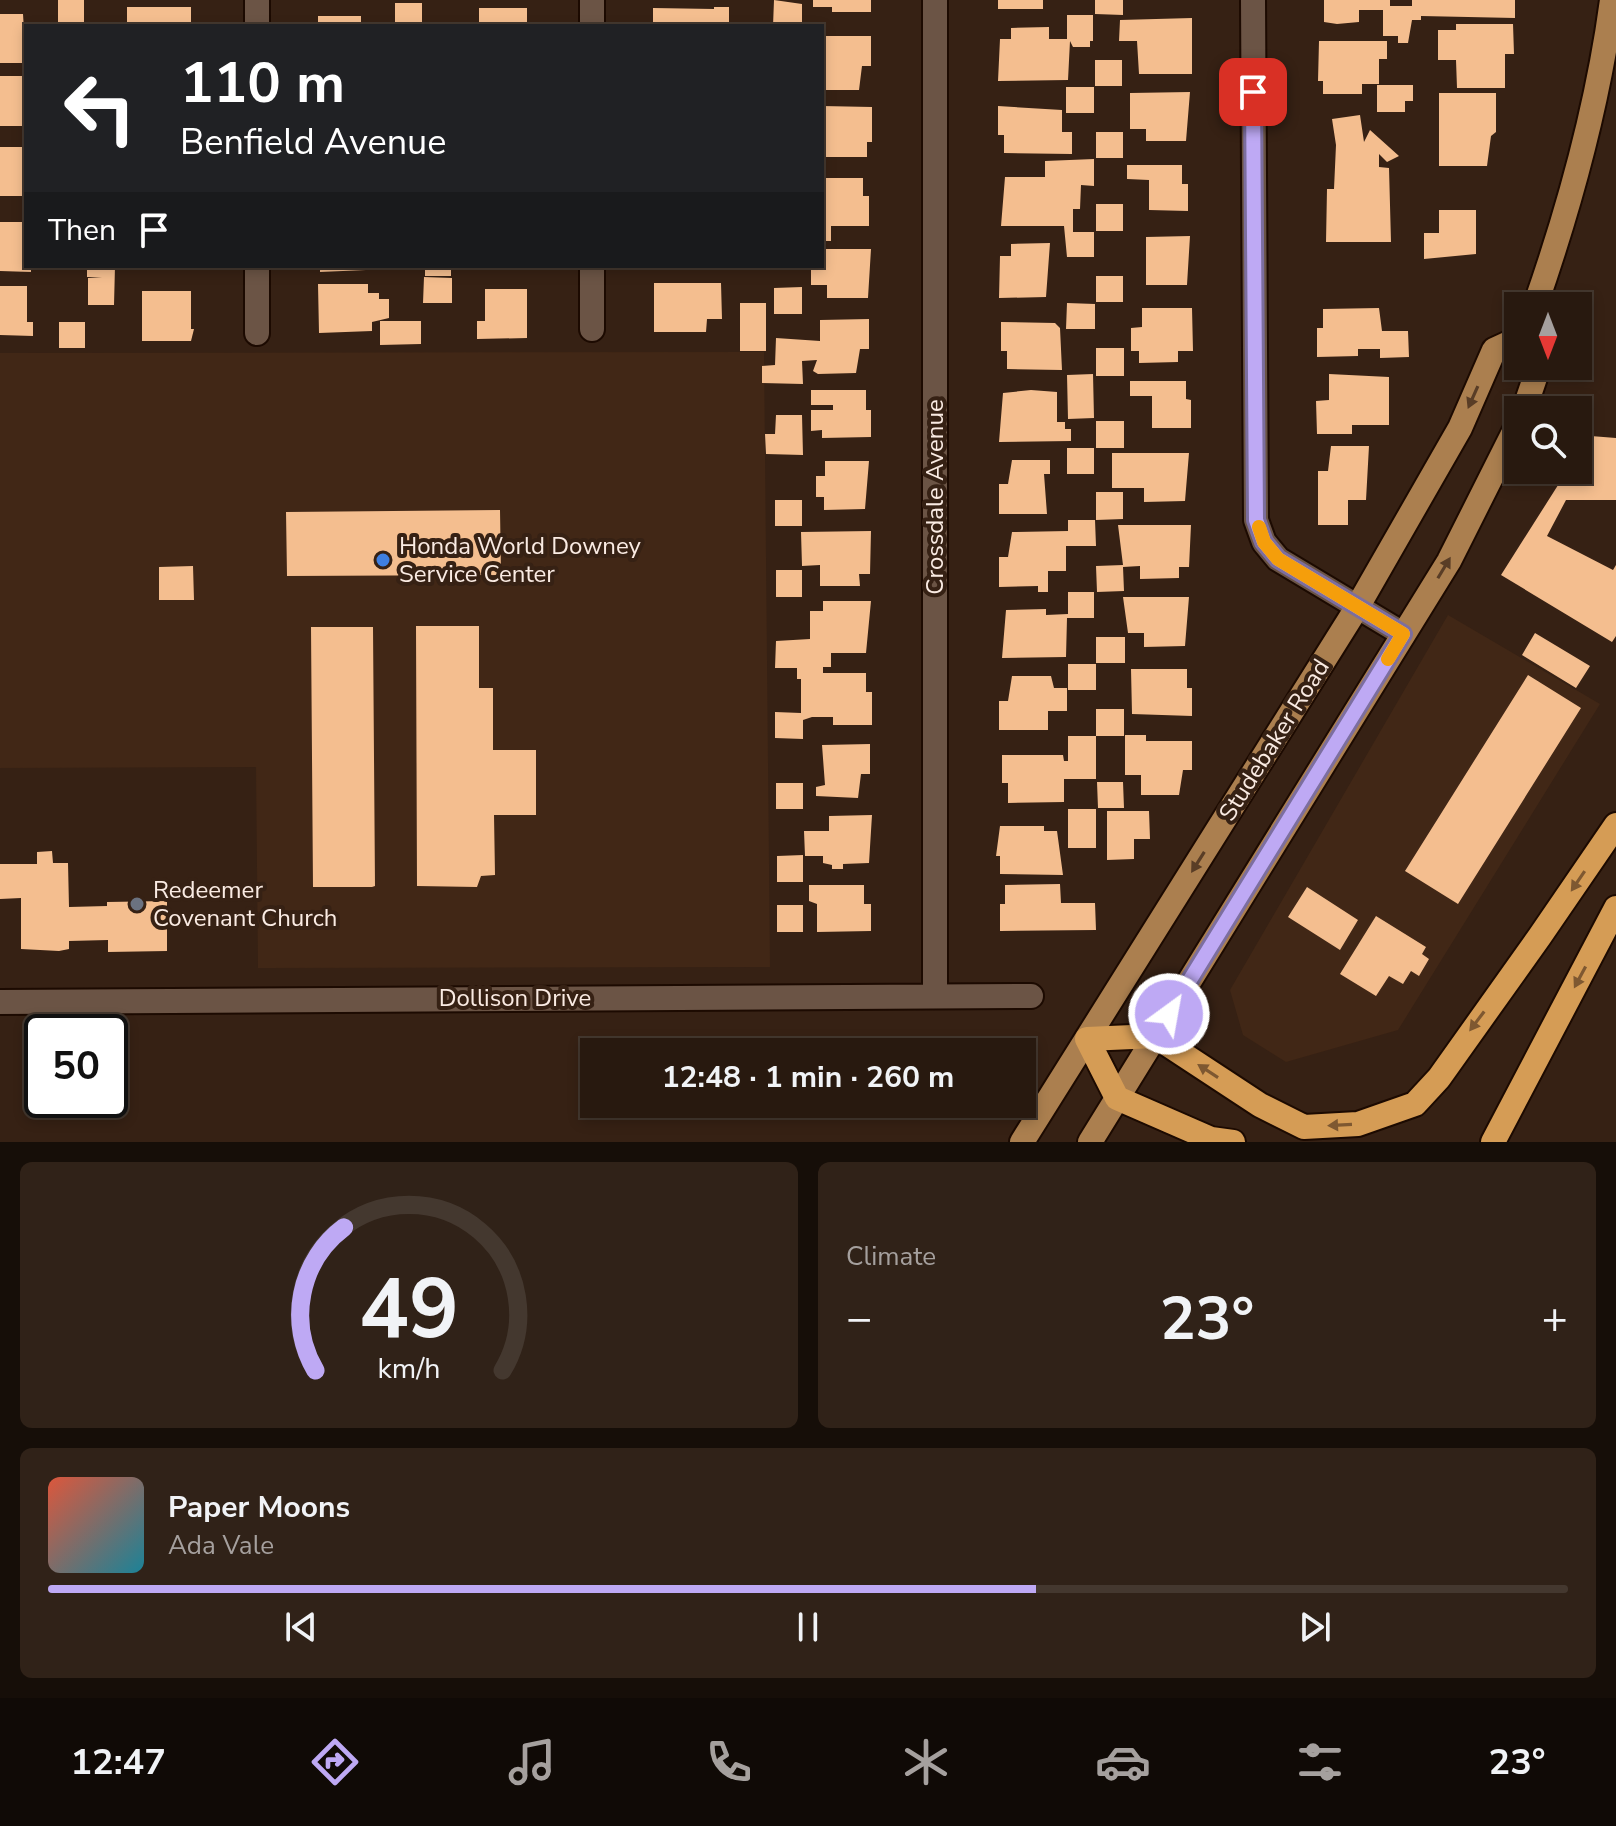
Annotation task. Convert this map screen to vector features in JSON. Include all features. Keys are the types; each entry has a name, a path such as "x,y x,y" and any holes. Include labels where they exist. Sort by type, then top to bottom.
{"highway":[{"path":"1220,1141 1117,1098 1087,1039 1155,1036 1260,1105 1304,1127 1358,1124 1415,1104 1439,1078 1616,825"},
{"path":"1493,1142 1616,908"}],"main road":[{"path":"1539,292 1585,142 1603,66 1612,0"},
{"name":"Studebaker Road","path":"1022,1142 1358,606 1460,428 1494,350 1504,345"},
{"path":"1090,1142 1449,561 1504,452"}],"street":[{"path":"257,0 257,24"},
{"path":"592,0 592,24"},
{"name":"Crossdale Avenue","path":"935,0 935,995"},
{"path":"1253,0 1256,520 1264,542 1278,559 1403,634"},
{"path":"257,268 257,333"},
{"path":"592,268 592,329"},
{"name":"Dollison Drive","path":"0,1002 1031,996"}],"shaded area":[{"name":"Honda World Downey Service Center","path":"764,352 770,967 258,968 256,767 0,768 0,353"},
{"path":"1448,615 1600,704 1398,1030 1286,1062 1243,1035 1230,990"}],"building":[{"path":"58,0 84,0 84,24 58,24"},
{"path":"774,0 802,4 802,24 773,24"},
{"path":"813,0 871,0 871,12 832,12 832,7 813,7"},
{"path":"998,0 1043,0 1043,9 998,9"},
{"path":"1095,0 1123,0 1123,15 1095,14"},
{"path":"1324,0 1390,0 1390,6 1412,6 1412,0 1515,0 1515,18 1421,16 1421,20 1412,20 1408,43 1398,43 1398,36 1383,36 1383,10 1359,10 1359,22 1324,22"},
{"path":"395,3 422,3 422,24 395,24"},
{"path":"127,7 191,7 191,24 127,24"},
{"path":"729,7 729,24 653,24 653,8"},
{"path":"479,8 527,8 527,24 479,24"},
{"path":"0,14 23,14 24,63 0,63"},
{"path":"1067,15 1093,15 1093,41 1090,41 1090,47 1073,47 1070,41 1068,80 998,81 1000,39 1011,39 1011,28 1049,27 1049,39 1067,39"},
{"path":"318,16 361,16 361,24 318,24"},
{"path":"1192,18 1192,74 1139,74 1137,41 1119,41 1120,20"},
{"path":"1456,24 1513,24 1514,54 1505,54 1505,88 1457,88 1456,60 1438,60 1438,30 1456,30"},
{"path":"824,36 871,36 871,66 862,66 859,90 824,90"},
{"path":"1319,41 1387,41 1387,59 1379,59 1379,84 1362,84 1362,94 1323,94 1323,81 1318,81"},
{"path":"1095,60 1122,60 1122,86 1095,86"},
{"path":"0,76 24,76 23,126 0,126"},
{"path":"1377,85 1413,85 1413,101 1405,101 1405,112 1377,112"},
{"path":"1066,87 1094,87 1094,113 1066,113"},
{"path":"1190,92 1186,141 1146,141 1146,129 1130,129 1130,93"},
{"path":"1439,93 1496,93 1496,132 1491,136 1487,166 1439,166"},
{"path":"824,106 872,107 872,142 867,142 867,157 824,157"},
{"path":"998,106 1062,110 1062,132 1072,132 1072,154 1004,153 1004,135 998,135"},
{"path":"1360,115 1364,142 1370,130 1399,156 1387,162 1379,154 1379,167 1389,168 1391,242 1326,242 1327,189 1334,189 1336,145 1332,119"},
{"path":"1096,132 1123,132 1123,158 1096,158"},
{"path":"0,147 24,147 24,196 0,196"},
{"path":"1094,159 1094,186 1081,185 1080,209 1073,209 1073,232 1094,232 1094,257 1067,257 1064,226 1001,226 1005,177 1045,177 1045,161"},
{"path":"1127,165 1182,165 1182,184 1188,184 1188,211 1149,210 1149,180 1127,179"},
{"path":"824,178 863,178 863,196 869,196 869,226 831,226 831,241 824,241"},
{"path":"1096,204 1123,204 1123,231 1096,231"},
{"path":"1439,210 1476,210 1476,254 1424,259 1424,233 1439,233"},
{"path":"0,222 24,222 24,268 31,268 31,272 0,271"},
{"path":"1190,236 1187,285 1146,285 1146,237"},
{"path":"1050,243 1046,297 999,298 1000,256 1011,256 1011,244"},
{"path":"824,249 871,249 868,298 827,298 827,285 811,285 811,268 824,268"},
{"path":"87,268 115,268 114,305 88,305 88,278 102,277 87,277"},
{"path":"320,268 366,268 366,270 320,272"},
{"path":"425,268 451,268 451,276 425,276"},
{"path":"654,268 704,268 704,269"},
{"path":"1096,276 1123,276 1123,302 1096,302"},
{"path":"424,277 452,278 452,303 423,303"},
{"path":"654,283 721,283 722,319 707,319 706,332 654,332"},
{"path":"318,284 368,284 368,293 379,293 379,299 389,299 389,318 372,322 372,331 319,333"},
{"path":"0,286 27,286 27,322 33,322 33,336 0,335"},
{"path":"802,287 802,314 774,314 774,288"},
{"path":"485,289 527,289 527,338 477,339 477,321 485,321"},
{"path":"142,291 191,291 191,329 194,329 191,341 142,341"},
{"path":"740,303 766,303 766,351 740,351"},
{"path":"1067,303 1095,304 1095,329 1066,329"},
{"path":"1142,308 1192,308 1193,351 1178,351 1178,362 1139,363 1139,351 1131,351 1131,328 1142,327"},
{"path":"1379,308 1382,331 1408,331 1409,357 1380,358 1380,349 1358,349 1358,356 1317,357 1317,328 1323,328 1323,309"},
{"path":"869,319 869,349 860,349 856,373 818,374 813,371 817,360 802,361 803,384 762,383 762,366 775,365 776,338 820,341 820,320"},
{"path":"380,321 421,321 421,344 380,345"},
{"path":"59,322 85,322 85,348 59,348"},
{"path":"1001,322 1055,323 1060,328 1062,370 1007,369 1007,351 1001,351"},
{"path":"1096,348 1124,348 1124,376 1096,376"},
{"path":"1093,374 1094,418 1068,419 1067,375"},
{"path":"1329,374 1389,377 1389,425 1352,425 1352,434 1317,434 1316,401 1329,400"},
{"path":"1130,381 1186,381 1186,399 1191,400 1191,428 1152,428 1152,396 1130,396"},
{"path":"811,390 866,390 866,410 871,410 871,437 822,438 822,430 811,431 811,410 833,410 833,405 811,405"},
{"path":"1031,390 1057,392 1057,422 1065,422 1065,429 1071,429 1071,441 999,442 1003,393"},
{"path":"776,415 802,415 803,455 766,454 765,434 775,434"},
{"path":"1096,421 1124,421 1124,448 1096,448"},
{"path":"1592,436 1616,438 1616,500 1566,500 1547,536 1613,570 1616,565 1616,636 1612,642 1501,575 1559,484 1592,484"},
{"path":"1331,446 1369,446 1366,500 1348,500 1348,525 1318,525 1318,471 1328,471"},
{"path":"1067,448 1094,448 1094,474 1067,474"},
{"path":"1112,453 1189,453 1185,501 1144,502 1144,488 1112,488"},
{"path":"1012,460 1050,460 1050,474 1044,474 1047,514 999,514 999,484 1008,484"},
{"path":"825,461 869,461 865,509 824,510 824,497 816,497 816,476 825,476"},
{"path":"1096,492 1123,492 1123,519 1096,520"},
{"path":"775,500 802,500 802,526 775,526"},
{"path":"500,510 501,575 287,576 286,512"},
{"path":"1068,520 1095,520 1096,546 1066,546 1066,571 1048,571 1048,592 1038,592 1038,586 999,587 999,557 1008,557 1012,532 1068,531"},
{"path":"1118,525 1191,525 1189,567 1179,567 1179,578 1140,579 1140,566 1123,567 1124,591 1097,592 1096,566 1123,565"},
{"path":"871,531 870,574 859,574 860,586 820,586 820,565 802,566 801,532"},
{"path":"193,566 194,600 159,600 159,567"},
{"path":"776,570 802,570 802,597 776,597"},
{"path":"1068,592 1094,592 1094,618 1067,618 1066,657 1002,658 1006,610 1046,609 1046,615 1068,614"},
{"path":"1123,597 1189,597 1185,646 1144,647 1144,633 1128,633"},
{"path":"823,601 871,601 866,653 831,653 831,667 823,667 823,673 866,673 866,692 872,692 872,725 833,725 833,717 812,717 803,720 803,739 775,738 775,712 801,713 801,679 797,679 797,668 775,668 776,641 810,639 810,611 823,611"},
{"path":"416,626 479,626 479,688 493,688 493,750 536,750 536,815 494,815 495,875 481,876 477,887 417,886"},
{"path":"311,627 373,627 375,886 372,887 313,887"},
{"path":"1535,633 1590,666 1576,688 1522,655"},
{"path":"1096,637 1125,637 1125,663 1096,663"},
{"path":"1068,664 1096,664 1096,690 1068,690"},
{"path":"1131,669 1187,669 1187,688 1192,688 1192,716 1132,714"},
{"path":"1528,675 1581,708 1458,904 1405,871"},
{"path":"1012,676 1051,676 1054,688 1067,688 1067,711 1048,711 1048,730 999,730 999,701 1008,701"},
{"path":"1096,709 1124,709 1124,736 1096,736"},
{"path":"1125,735 1146,735 1146,741 1192,741 1192,770 1183,770 1179,795 1141,795 1141,775 1125,775"},
{"path":"1068,736 1096,736 1096,779 1064,779 1064,802 1008,803 1008,783 1002,783 1002,755 1063,755 1064,761 1068,761"},
{"path":"870,744 870,774 861,774 858,798 816,796 816,787 825,785 822,745"},
{"path":"1097,782 1123,782 1124,808 1098,808"},
{"path":"776,783 803,783 803,809 776,809"},
{"path":"1068,809 1096,809 1096,848 1068,848"},
{"path":"1107,811 1149,811 1150,839 1134,839 1134,859 1107,860"},
{"path":"872,815 869,863 843,864 843,869 832,869 832,865 823,863 823,856 805,856 804,831 829,831 829,816"},
{"path":"1000,826 1044,826 1044,831 1057,831 1063,875 1000,874 1000,856 996,856"},
{"name":"Redeemer Covenant Church","path":"52,851 53,863 68,863 69,907 107,906 107,902 167,901 167,951 108,952 108,940 69,941 69,949 59,951 21,949 21,898 0,899 0,864 37,864 37,852"},
{"path":"803,855 803,882 777,882 777,856"},
{"path":"1060,884 1061,903 1095,903 1096,930 1000,931 1000,904 1005,904 1005,885"},
{"path":"809,885 864,885 864,904 871,904 871,931 817,932 817,904 809,901"},
{"path":"1307,887 1358,920 1340,950 1288,917"},
{"path":"777,905 803,905 803,932 777,932"},
{"path":"1376,916 1426,947 1422,954 1429,959 1419,976 1411,971 1403,984 1389,976 1376,996 1340,974"}],"slow traffic":[{"path":"1259,527 1264,542 1278,559 1403,634 1388,659"}],"place":[{"name":"Honda World Downey Service Center","path":"383,560"},
{"name":"Redeemer Covenant Church","path":"137,904"}],"route":[{"path":"1169,1014 1403,634 1278,559 1264,542 1256,520 1253,92"}]}
